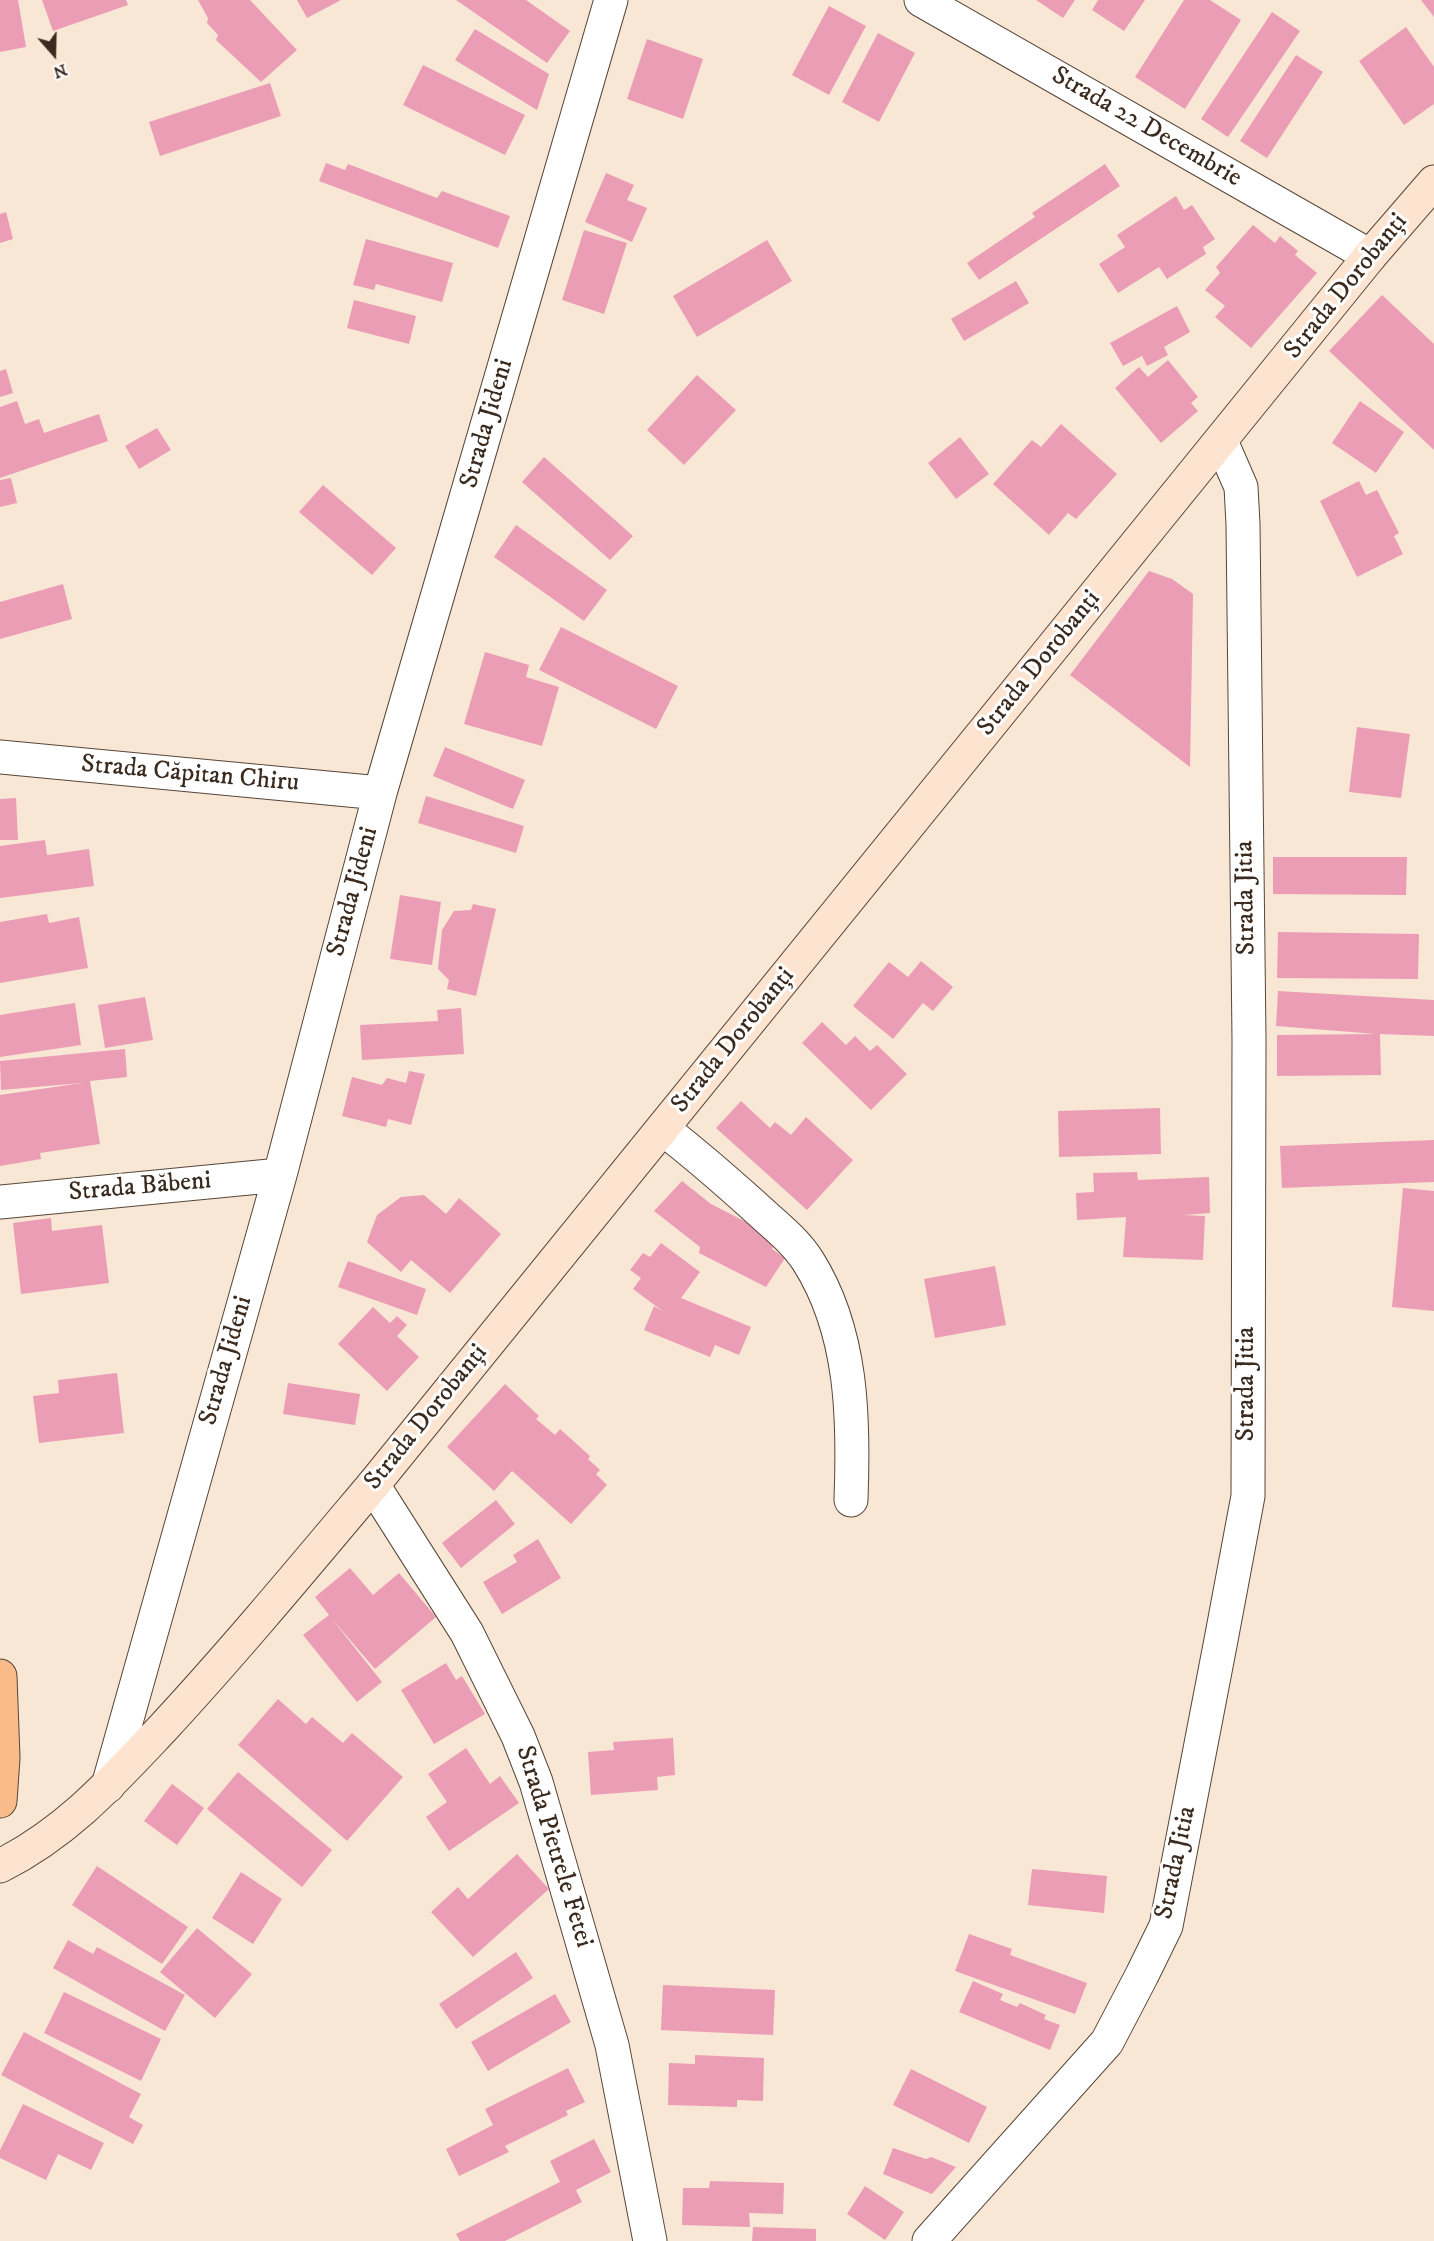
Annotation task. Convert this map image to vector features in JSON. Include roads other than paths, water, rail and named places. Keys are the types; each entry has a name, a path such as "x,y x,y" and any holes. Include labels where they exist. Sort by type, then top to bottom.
{"main road":[{"name":"Strada Dorobanți","path":"0,1866 35,1848 64,1826 108,1786 203,1685 373,1485 1370,256 1434,182"},
{"path":"0,1676 3,1758 0,1802"}],"street":[{"name":"Strada Jideni","path":"108,1786 280,1175 380,793 611,0"},
{"name":"Strada 22 Decembrie","path":"921,0 1370,256"},
{"name":"Strada Jitia","path":"929,2241 1107,2042 1166,1926 1248,1496 1249,1039 1243,524 1241,487 1221,441"},
{"name":"Strada Căpitan Chiru","path":"0,757 380,793"},
{"path":"663,1129 703,1160 790,1239 808,1261 839,1330 848,1377 854,1443 851,1500"},
{"name":"Strada Băbeni","path":"0,1202 280,1175"},
{"name":"Strada Pietrele Fetei","path":"373,1485 467,1633 518,1736 536,1782 612,2045 650,2241"}]}
